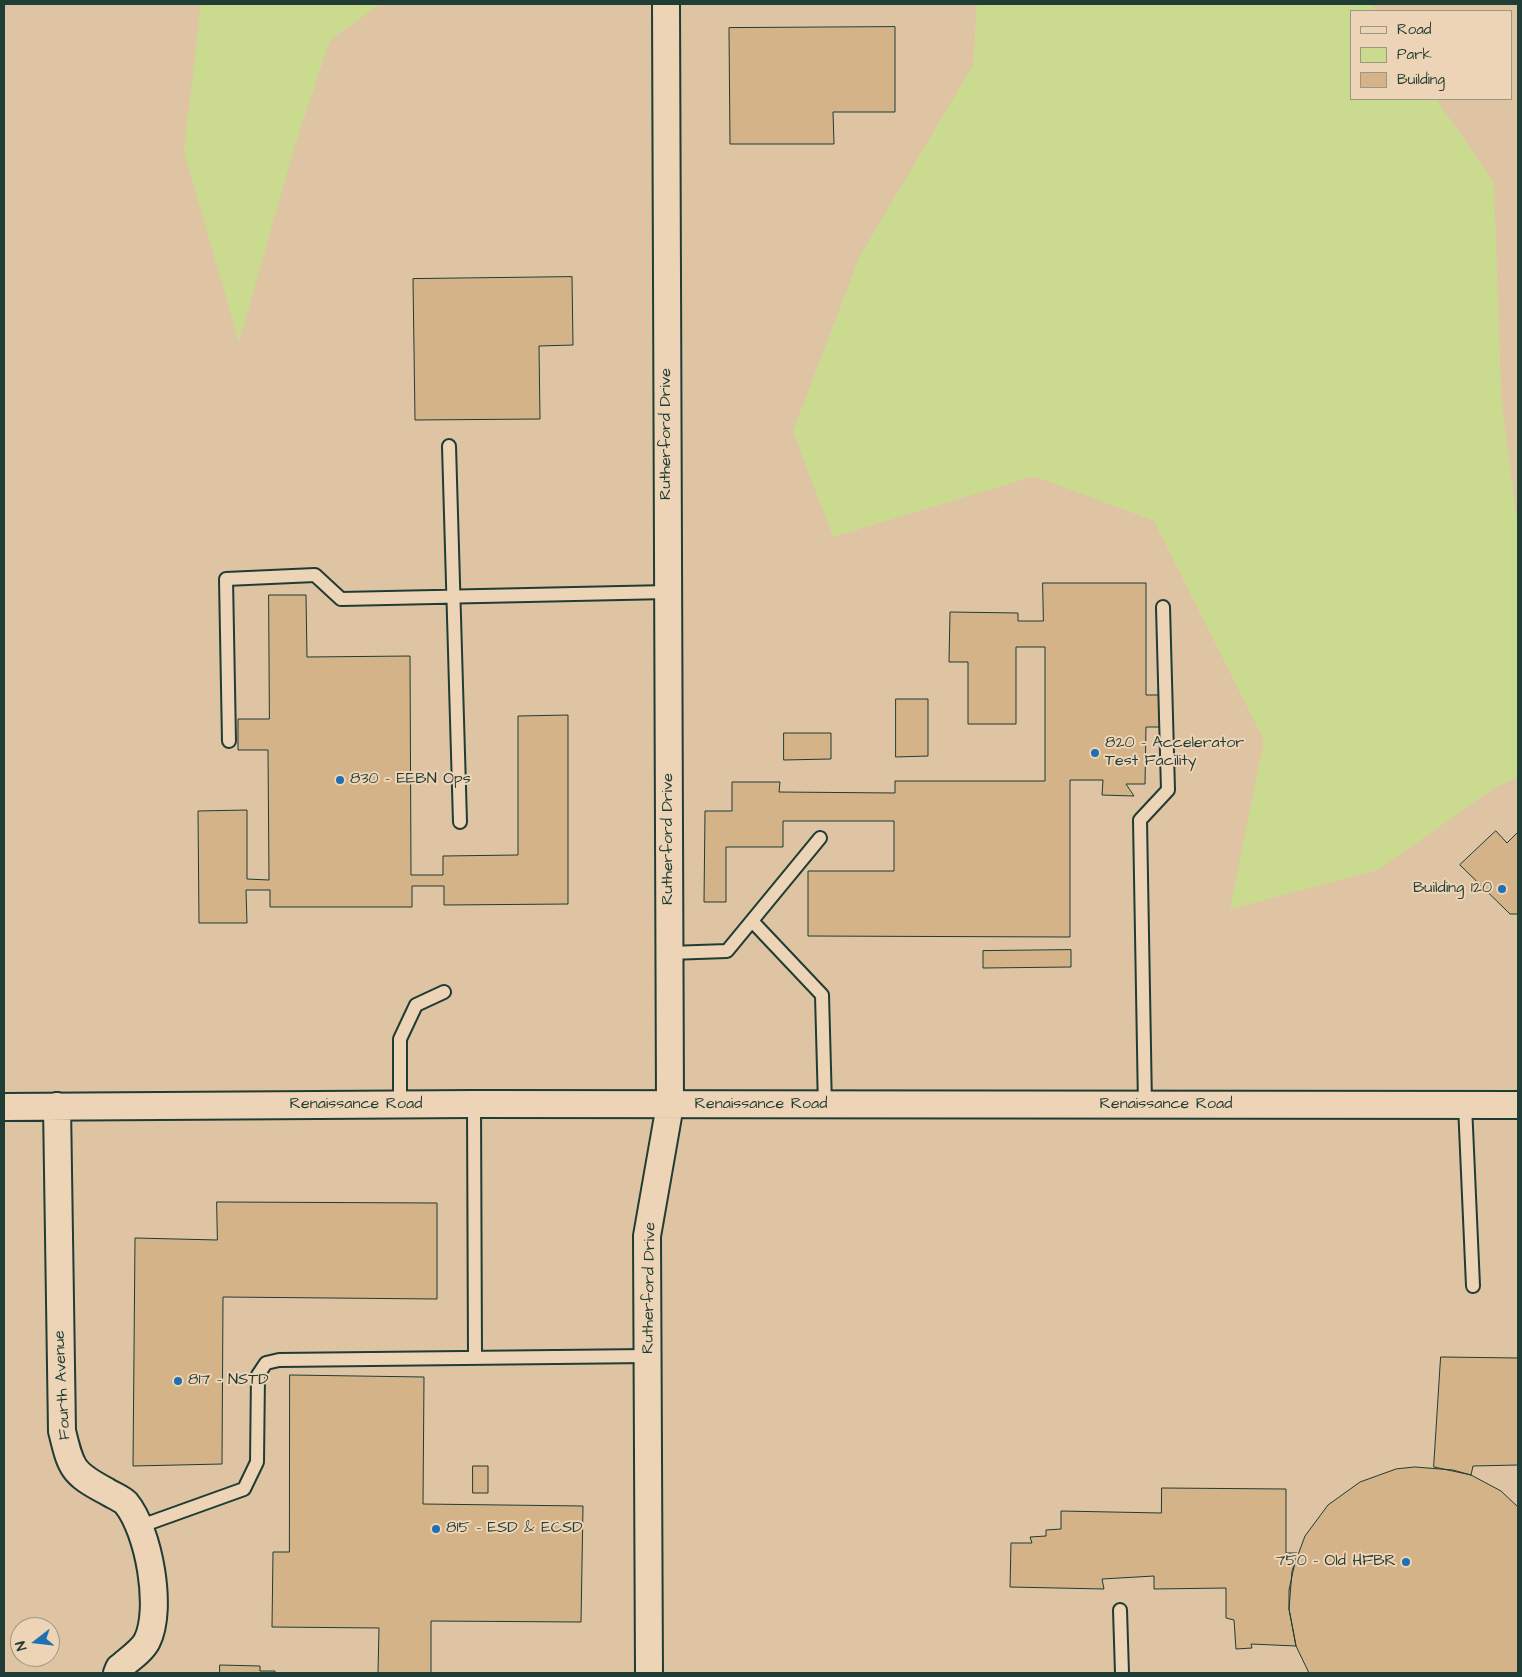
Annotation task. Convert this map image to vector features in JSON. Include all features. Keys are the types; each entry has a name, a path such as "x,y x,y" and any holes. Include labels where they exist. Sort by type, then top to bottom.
{"street":[{"name":"Rutherford Drive","path":"649,1673 647,1236 670,1105 666,4"},
{"name":"Renaissance Road","path":"4,1107 474,1104 1518,1105"},
{"name":"Fourth Avenue","path":"57,1106 62,1431 70,1462 81,1478 124,1502 141,1526 149,1552 154,1622 146,1643 119,1668 118,1673"}],"lane":[{"path":"449,446 460,822"},
{"path":"229,741 226,579 315,575 341,599 668,592"},
{"path":"1145,1105 1140,820 1168,790 1163,607"},
{"path":"669,953 727,951 820,838"},
{"path":"752,922 822,995 825,1105"},
{"path":"400,1105 400,1040 416,1005 444,992"},
{"path":"474,1104 475,1357"},
{"path":"1465,1105 1473,1286"},
{"path":"141,1526 244,1489 257,1462 258,1375 266,1363 279,1360 648,1356"},
{"path":"1120,1610 1122,1673"}],"shaded area":[{"path":"4,4 1518,4 1518,1673 4,1673"}],"green space":[{"path":"201,4 380,4 330,40 294,148 239,342 184,151"},
{"path":"977,4 1372,4 1375,10 1350,10 1350,100 1437,100 1494,182 1501,393 1518,530 1518,777 1493,789 1378,870 1230,909 1264,740 1154,521 1034,476 833,537 793,431 860,256 973,65"}],"building":[{"path":"895,27 895,112 833,112 834,144 730,144 729,28"},
{"path":"572,277 573,345 539,346 540,419 415,420 413,279"},
{"name":"820 - Accelerator Test Facility","path":"1043,583 1146,583 1146,695 1160,695 1160,727 1146,727 1145,784 1126,784 1134,796 1102,795 1103,780 1070,780 1070,937 808,936 808,871 894,871 894,821 783,821 783,847 726,847 726,902 704,902 705,811 732,811 732,782 780,782 779,792 895,793 895,781 1045,781 1045,647 1016,647 1016,724 968,724 968,662 949,662 950,612 1018,613 1018,621 1043,621"},
{"name":"830 - EEBN Ops","path":"269,595 306,595 307,657 410,656 411,875 443,875 443,856 518,855 518,716 568,715 568,904 444,905 444,886 412,886 412,907 270,907 270,890 246,890 247,923 199,923 198,811 247,810 247,879 269,880 268,750 238,750 238,719 269,719"},
{"path":"896,699 928,699 928,756 896,757"},
{"path":"784,733 831,733 831,759 784,760"},
{"name":"Building 120","path":"1496,831 1507,843 1518,832 1518,914 1510,914 1460,865"},
{"path":"1071,950 1071,967 983,968 983,951"},
{"name":"817 - NSTD","path":"217,1202 437,1203 437,1299 223,1297 222,1464 133,1466 135,1238 217,1240"},
{"path":"1441,1357 1518,1358 1518,1465 1473,1466 1471,1475 1434,1467"},
{"name":"815 - ESD & ECSD","path":"290,1375 424,1377 423,1504 583,1506 581,1622 431,1621 431,1673 378,1673 379,1628 272,1627 273,1552 289,1552"},
{"path":"473,1466 488,1466 488,1493 473,1493"},
{"name":"750 - Old HFBR","path":"1415,1467 1453,1470 1471,1475 1501,1491 1518,1507 1518,1673 1309,1673 1296,1646 1289,1609 1292,1571 1305,1536 1328,1505 1360,1482 1396,1469"},
{"path":"1162,1488 1286,1489 1286,1553 1297,1553 1289,1590 1289,1609 1296,1646 1251,1644 1252,1648 1236,1649 1234,1620 1226,1618 1226,1588 1154,1589 1154,1576 1102,1579 1104,1589 1010,1587 1011,1543 1032,1543 1030,1537 1046,1536 1046,1530 1061,1529 1061,1511 1161,1513"},
{"path":"220,1665 260,1666 260,1671 275,1671 275,1673 220,1673"}],"place":[{"name":"820 - Accelerator Test Facility","path":"1095,753"},
{"name":"830 - EEBN Ops","path":"340,780"},
{"name":"Building 120","path":"1502,889"},
{"name":"817 - NSTD","path":"178,1381"},
{"name":"815 - ESD & ECSD","path":"436,1529"},
{"name":"750 - Old HFBR","path":"1406,1562"}]}
